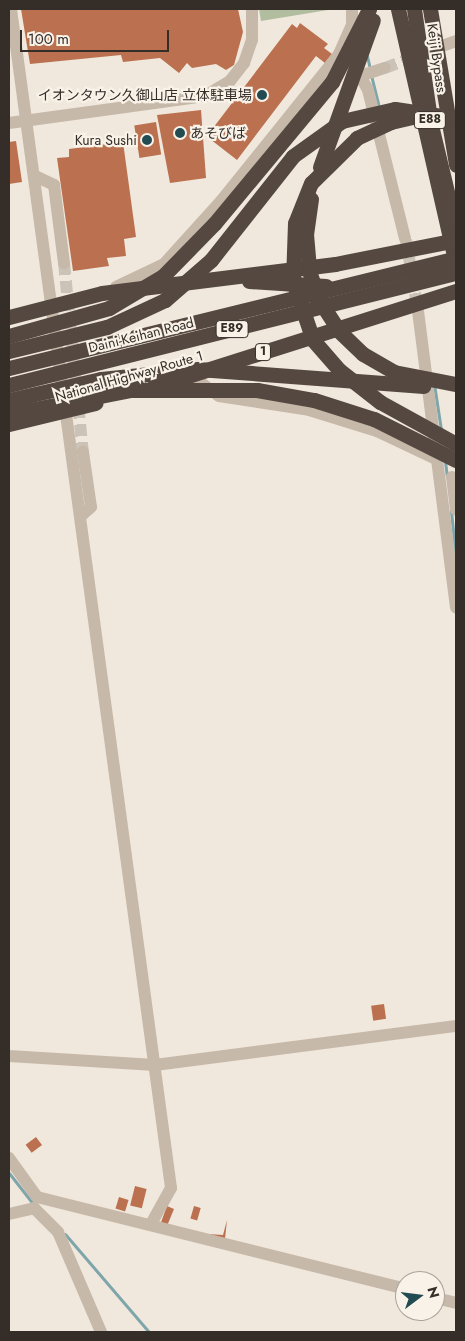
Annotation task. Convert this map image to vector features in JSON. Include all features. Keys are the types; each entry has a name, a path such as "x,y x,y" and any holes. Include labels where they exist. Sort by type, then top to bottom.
{"highway":[{"path":"9,336 110,308 163,276 214,224 332,82 369,9"},
{"path":"375,9 366,46 313,187 306,234 309,271 328,316 363,354 412,379 456,384"},
{"path":"202,279 364,285 456,264 455,239 398,9"},
{"name":"Keiji Bypass","path":"414,9 431,125 455,239"},
{"name":"Keiji Bypass","path":"430,9 456,165"},
{"path":"9,351 107,327 165,300 210,260 293,156 342,121 395,109 456,118"},
{"path":"456,113 391,122 340,151 311,184 302,202 292,263 297,304 324,354 359,387 456,444"},
{"path":"9,317 53,304 102,293 202,279 335,264 455,239"},
{"name":"Daini-Keihan Road","path":"9,368 456,258"},
{"name":"Daini-Keihan Road","path":"9,384 456,274"},
{"name":"National Highway Route 1","path":"13,424 193,377 346,322 456,291"},
{"path":"9,400 101,379 198,369 399,387 456,379"},
{"path":"9,414 130,390 257,390 314,400 374,419 456,460"}],"street":[{"path":"11,9 68,410 171,1188 162,1212 151,1224"},
{"path":"9,123 205,96 230,81 244,64 252,40 252,9"},
{"path":"102,293 164,264 306,100 339,54 352,25 352,9"},
{"path":"434,49 456,41"},
{"path":"339,54 363,75 405,238"},
{"path":"363,75 384,68"},
{"path":"35,176 54,185 64,263"},
{"path":"418,311 436,459 449,506 456,510"},
{"path":"193,377 219,396 309,410 376,431 436,459"},
{"path":"82,515 91,507 83,452"},
{"path":"452,477 449,506 456,608"},
{"path":"9,1056 155,1064 456,1026"},
{"path":"9,1158 35,1203 58,1232 101,1332"},
{"path":"9,1214 35,1203 151,1224 395,1287"}],"green space":[{"path":"259,9 334,9 261,21"}],"building":[{"path":"21,9 238,9 243,32 234,65 226,70 216,64 192,68 187,63 179,73 160,58 123,62 121,55 30,64"},
{"name":"イオンタウン久御山店 立体駐車場","path":"300,23 328,44 324,48 332,54 325,63 316,56 237,160 210,139 214,135 210,132 292,24 297,28"},
{"name":"あそびば","path":"201,110 206,178 170,183 157,115"},
{"name":"Kura Sushi","path":"156,122 161,155 139,158 134,125"},
{"path":"16,141 22,182 9,184 9,142"},
{"path":"123,142 136,237 124,239 126,256 107,258 109,266 73,271 57,158 69,157 69,149"},
{"path":"384,1004 386,1019 373,1021 371,1006"},
{"path":"36,1137 42,1145 32,1153 26,1145"},
{"path":"135,1186 147,1189 142,1208 130,1205"},
{"path":"119,1197 129,1200 125,1211 115,1208"},
{"path":"167,1206 174,1209 167,1226 160,1225"},
{"path":"194,1206 201,1208 197,1220 190,1218"},
{"path":"227,1220 225,1239 208,1234 223,1235"}],"waterway":[{"path":"367,56 370,69"},
{"path":"371,75 378,104"},
{"path":"434,384 441,430"},
{"path":"445,461 447,477"},
{"path":"451,511 456,560"},
{"path":"9,1173 33,1204"},
{"path":"65,1234 149,1332"}],"tunnel":[{"path":"385,68 417,56"},
{"path":"406,240 418,311"},
{"path":"64,263 83,452"}],"place":[{"name":"イオンタウン久御山店 立体駐車場","path":"262,95"},
{"name":"あそびば","path":"180,133"},
{"name":"Kura Sushi","path":"147,140"}]}
